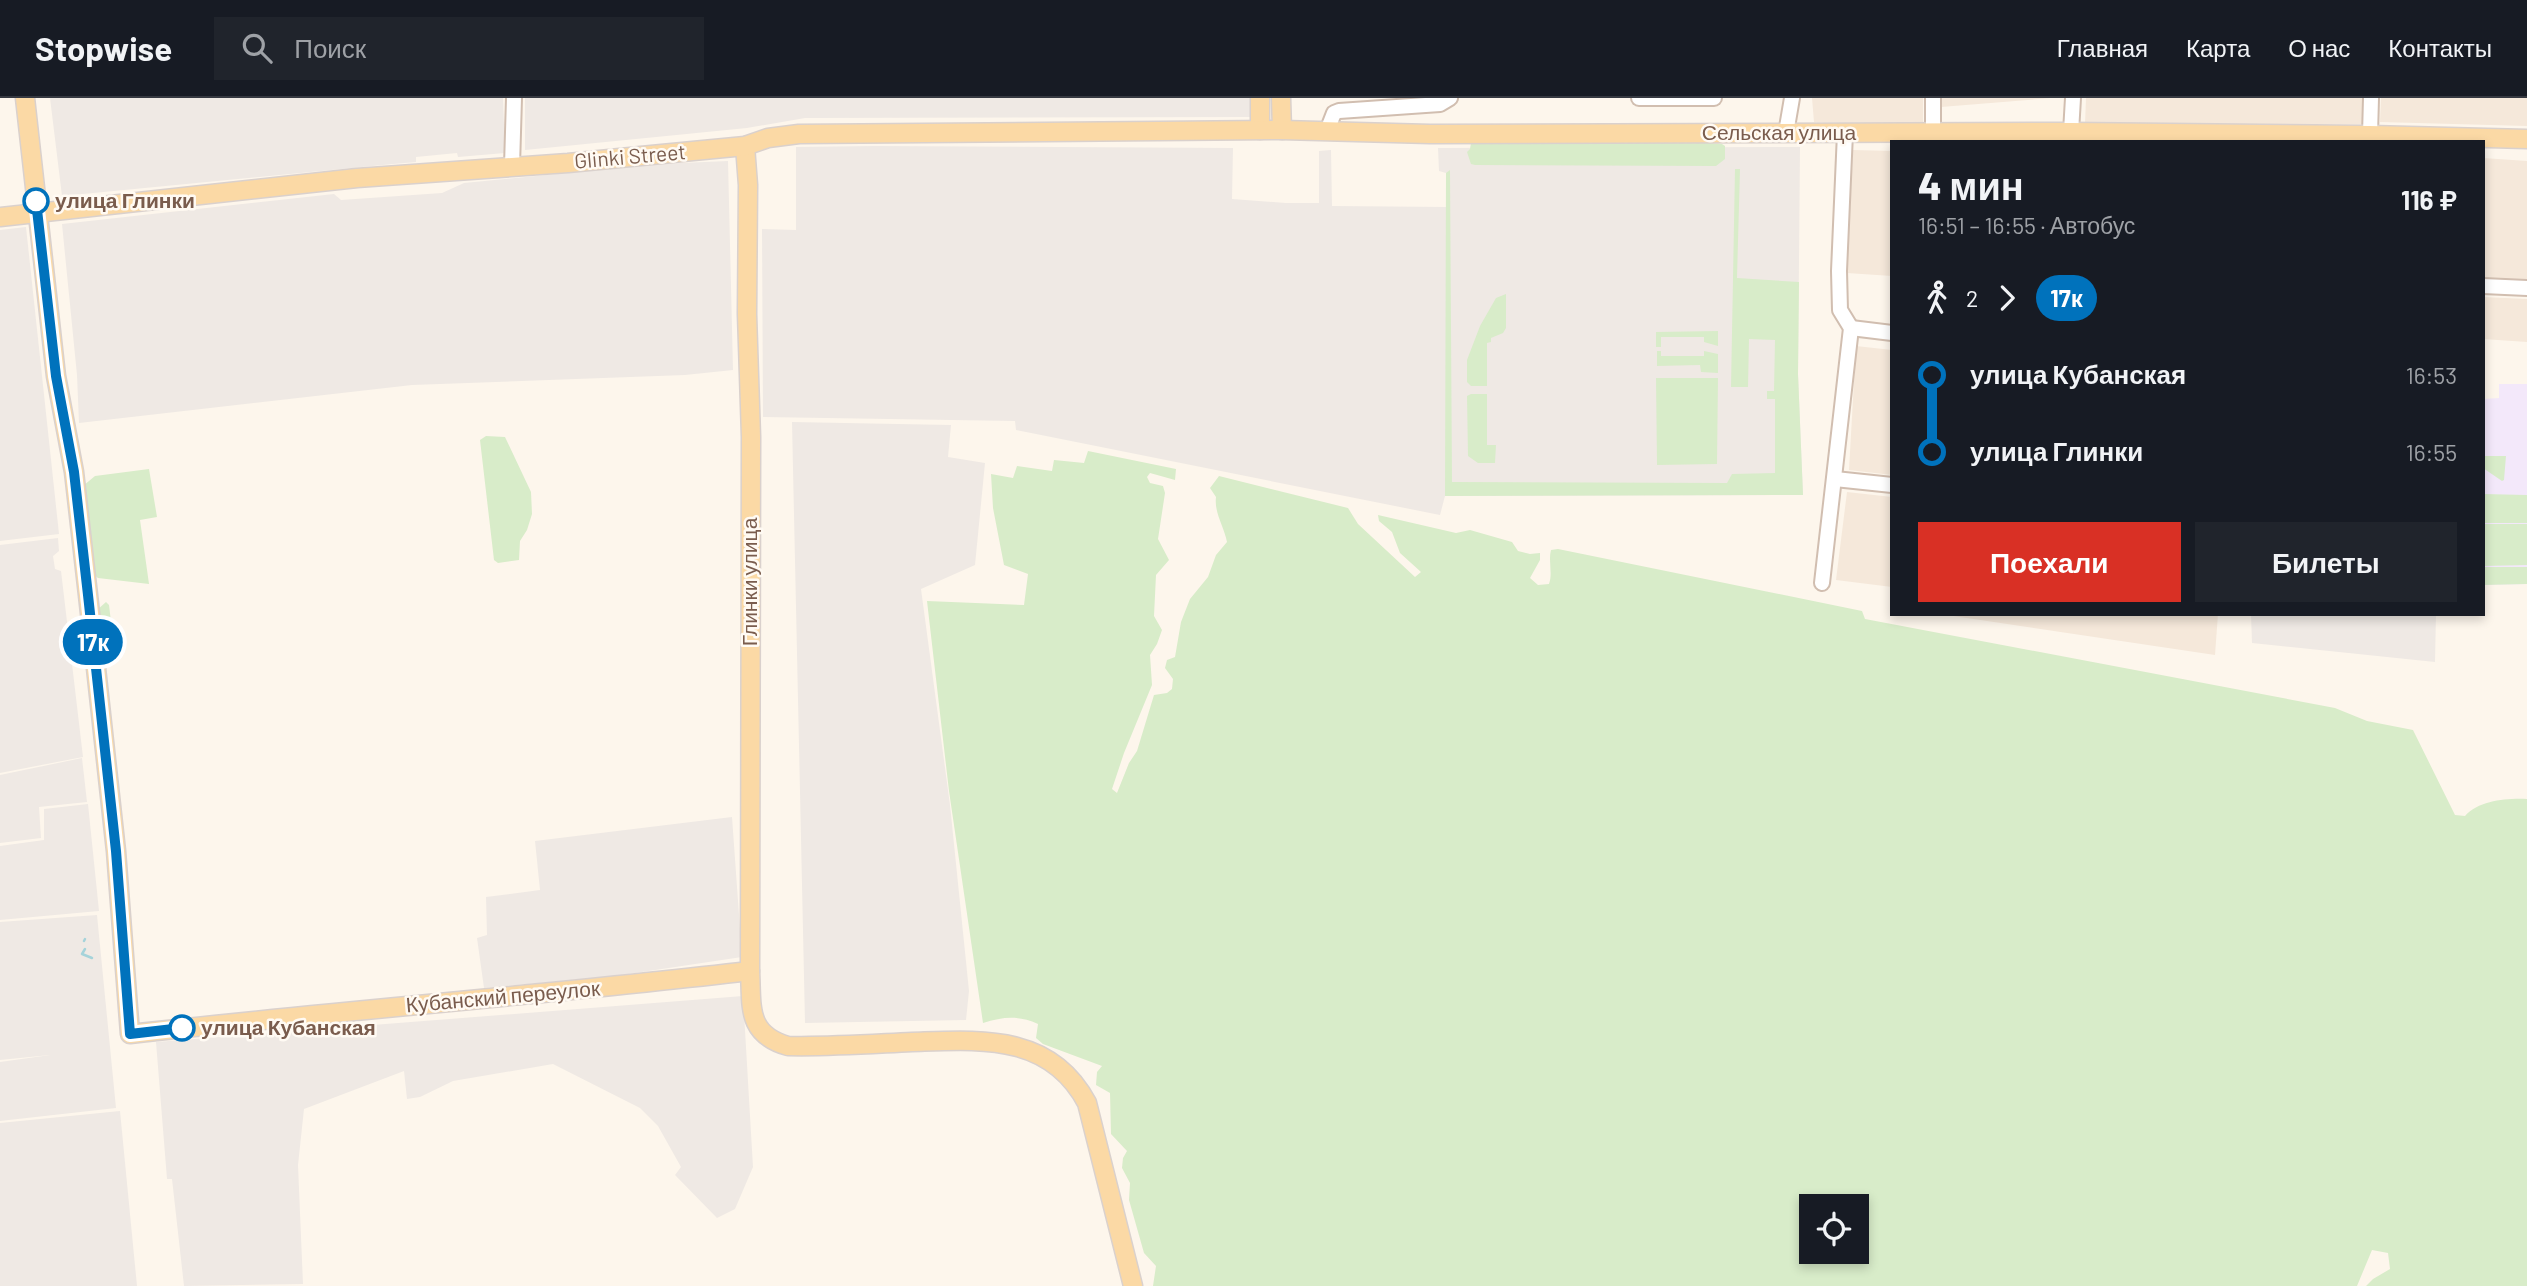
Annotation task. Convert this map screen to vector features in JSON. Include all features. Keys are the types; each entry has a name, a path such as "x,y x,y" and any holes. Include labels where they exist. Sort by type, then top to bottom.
{"main road":[{"path":"25,98 37,213"},
{"path":"1260,98 1260,130"},
{"path":"1281,98 1282,130"},
{"name":"Glinki Street","path":"0,217 357,178 568,163 745,146 768,138 799,134 1282,130"},
{"name":"Сельская улица","path":"1282,130 1430,134 2071,132 2527,139"},
{"name":"Глинки улица","path":"745,146 748,185 747,314 751,437 750,971 753,1017 765,1037 788,1046 993,1041 1029,1051 1054,1063 1073,1080 1087,1103 1133,1286"},
{"name":"Кубанский переулок","path":"37,213 56,376 74,472 88,595 116,851 130,1034 335,1011 590,989 750,971"}],"street":[{"path":"512,166 513,98"},
{"path":"1327,131 1332,117 1339,111 1440,104 1450,98"},
{"path":"1639,98 1714,98"},
{"path":"1786,133 1792,98"},
{"path":"1933,98 1933,133"},
{"path":"2071,132 2073,98"},
{"path":"2362,137 2371,98"},
{"path":"1822,583 1851,328 1840,310 1839,296 1846,133"},
{"path":"2485,286 2527,288"},
{"path":"1851,328 1890,333"},
{"path":"1835,479 1890,485"}],"shaded area":[{"path":"50,98 503,98 505,153 458,157 457,153 416,157 416,162 62,196"},
{"path":"525,98 1255,98 1255,117 805,118 747,128 525,150"},
{"path":"1812,98 1923,98 1923,123 1814,122"},
{"path":"1941,98 2051,98 1941,107"},
{"path":"2086,98 2364,98 2364,124 2085,124"},
{"path":"2381,98 2527,98 2527,126 2380,122"},
{"path":"796,147 1233,148 1232,199 1286,203 1319,203 1319,151 1331,150 1332,206 1447,207 1446,173 1439,171 1438,148 1800,147 1798,374 1803,495 1445,496 1440,515 1016,430 1015,421 763,417 762,229 796,230"},
{"path":"1853,150 1890,151 1890,276 1847,273"},
{"path":"2485,158 2527,161 2527,281 2485,279"},
{"path":"728,161 733,370 685,375 412,385 79,423 62,224 334,194 341,200 442,193 464,183 658,164"},
{"path":"26,227 59,534 0,541 0,230"},
{"path":"2485,297 2527,299 2527,342 2485,339"},
{"path":"1856,346 1890,350 1890,475 1849,470"},
{"path":"2499,384 2527,384 2527,584 2485,585 2485,399 2499,398"},
{"path":"792,422 951,425 948,457 985,463 975,565 921,589 950,805 969,991 966,1020 805,1023"},
{"path":"1847,492 1890,497 1890,587 1836,580"},
{"path":"58,538 59,551 53,556 55,569 61,571 83,757 0,773 0,545"},
{"path":"1953,616 2218,616 2215,655"},
{"path":"2251,616 2436,616 2435,662 2252,643"},
{"path":"82,758 87,802 39,807 41,838 0,843 0,775"},
{"path":"88,804 99,911 0,920 0,846 44,840 44,809"},
{"path":"732,817 742,957 615,976 484,988 477,938 487,935 486,897 540,890 535,841"},
{"path":"97,915 116,1108 0,1121 0,1062 50,1055 0,1060 0,922"},
{"path":"743,996 753,1167 735,1209 717,1218 675,1175 681,1167 658,1126 640,1108 553,1064 453,1081 420,1097 407,1099 404,1071 304,1109 298,1165 303,1284 184,1286 172,1179 167,1179 156,1042"},
{"path":"120,1111 137,1286 0,1286 0,1123"}],"green space":[{"path":"1671,140 1722,144 1725,146 1725,159 1716,166 1475,165 1471,164 1467,152 1475,141"},
{"path":"1735,169 1740,169 1737,278 1799,282 1798,374 1803,495 1445,496 1446,173 1450,170 1452,482 1727,483 1732,474 1775,473 1775,399 1767,399 1767,391 1774,391 1775,340 1749,339 1748,387 1731,387"},
{"path":"1506,294 1506,328 1487,343 1487,386 1471,386 1467,382 1467,360 1480,326 1496,298"},
{"path":"1718,331 1718,346 1704,342 1704,337 1661,337 1661,347 1656,347 1656,332"},
{"path":"1657,351 1661,351 1661,356 1704,356 1704,351 1718,354 1718,373 1701,372 1700,365 1657,366"},
{"path":"1656,378 1718,378 1717,464 1657,465"},
{"path":"1487,394 1487,445 1496,445 1495,463 1478,463 1468,456 1467,396"},
{"path":"486,436 505,437 531,492 532,514 520,541 519,560 498,563 494,560 480,440"},
{"path":"1088,451 1176,469 1175,480 1150,473 1147,477 1150,483 1163,486 1165,493 1158,539 1169,560 1156,575 1154,616 1162,630 1150,655 1152,685 1112,789 1117,793 1137,751 1154,695 1167,693 1172,689 1173,679 1165,668 1167,660 1175,657 1181,622 1190,599 1208,577 1216,555 1227,542 1216,509 1216,497 1210,488 1219,476 1348,508 1358,524 1415,577 1421,572 1400,553 1392,532 1379,521 1378,515 1456,533 1470,530 1512,542 1518,551 1540,553 1540,560 1530,578 1538,585 1549,584 1551,550 1558,549 1862,611 1865,619 2335,708 2367,721 2413,730 2455,815 2465,816 2478,806 2494,801 2527,799 2527,1286 2366,1286 2390,1269 2388,1253 2372,1250 2357,1286 1153,1286 1156,1266 1144,1253 1129,1200 1130,1183 1122,1168 1127,1151 1111,1134 1110,1093 1096,1085 1097,1072 1102,1066 1043,1044 1036,1038 1038,1024 1031,1021 1010,1018 983,1023 949,791 927,601 1024,605 1028,574 1004,565 993,508 991,474 1013,478 1017,466 1052,471 1054,460 1084,463"},
{"path":"2485,456 2506,456 2502,481 2485,469"},
{"path":"149,469 157,517 140,520 149,584 98,578 92,573 83,486 95,476"},
{"path":"2485,494 2527,495 2527,523 2485,523"},
{"path":"2485,524 2527,524 2527,565 2485,566"},
{"path":"2485,567 2527,567 2527,584 2485,585"},
{"path":"106,602 109,605 112,630 102,633 99,630 97,610"}],"waterway":[{"path":"85,949 82,954 92,958"}],"bus line":[{"name":"17к","path":"36,201 56,376 74,472 88,595 116,851 130,1034 182,1028"}],"place":[{"name":"улица Глинки","path":"36,201"},
{"name":"улица Кубанская","path":"182,1028"}]}
